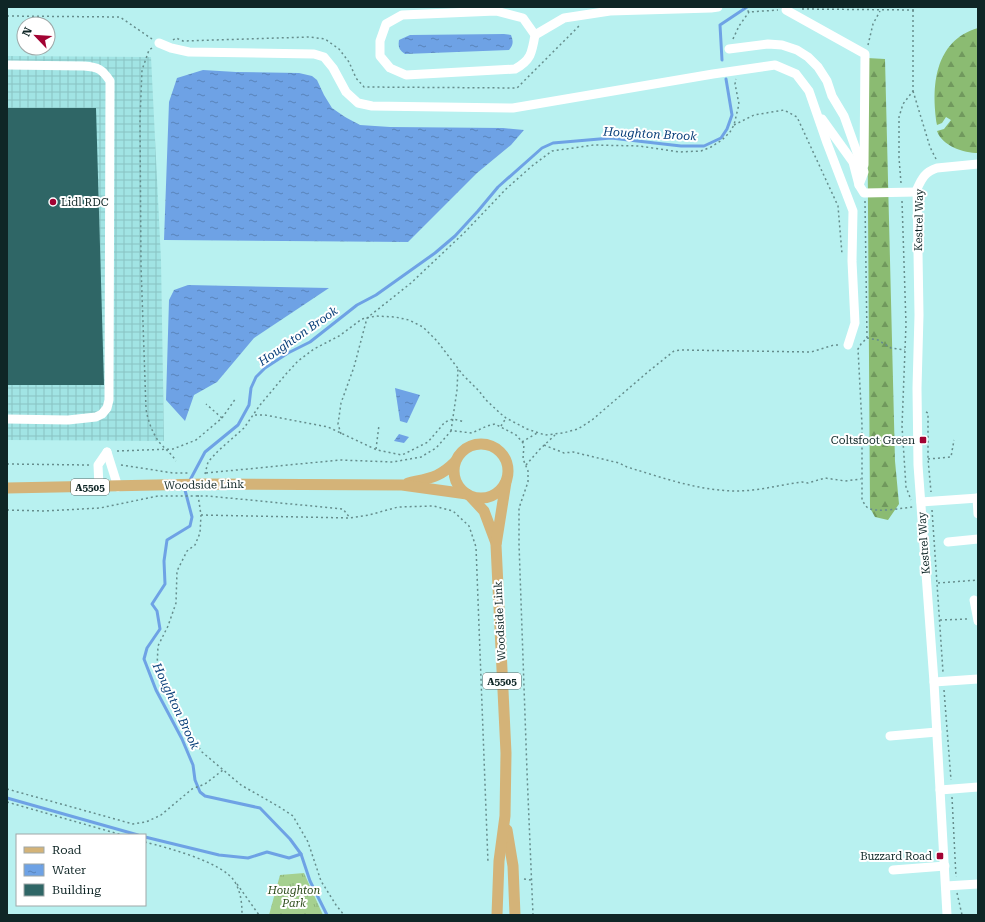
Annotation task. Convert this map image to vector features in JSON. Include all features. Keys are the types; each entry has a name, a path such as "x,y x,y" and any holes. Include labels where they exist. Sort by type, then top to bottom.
{"main road":[{"name":"A5505","path":"477,444 493,446 505,457 508,465 506,482 503,488 492,496 485,498 469,495 461,490 454,476 455,462 462,451 469,446 477,444"},
{"name":"Woodside Link","path":"402,485 436,476 446,471 455,462"},
{"name":"Woodside Link","path":"7,488 118,487 172,491 204,481 402,485 469,495 484,511 496,546"},
{"name":"Woodside Link","path":"496,915 499,861 505,816 506,753 496,546 506,482"},
{"name":"Woodside Link","path":"505,816 513,866 515,915"}],"street":[{"path":"535,35 523,18 496,12 402,15 386,24 380,41 380,56 390,68 406,74 515,69 524,63 531,55 535,35 564,18 610,11 718,7"},
{"path":"786,10 865,54 864,172 859,185"},
{"path":"159,43 171,48 189,52 314,54 324,57 333,68 346,92 358,103 372,106 513,108 775,64 796,74 810,91 853,211 852,261 855,324 848,345"},
{"path":"731,49 768,44 797,50 808,57 818,67 827,81 832,96 844,116 864,172"},
{"path":"7,66 94,67 101,70 110,82 109,400 107,408 96,418 68,420 7,419"},
{"path":"819,118 822,119 853,162 859,185 864,193 917,192"},
{"path":"940,168 978,164"},
{"name":"Kestrel Way","path":"940,168 925,173 921,178 917,192 919,315 917,388 917,504 934,682 947,915"},
{"path":"107,452 118,487"},
{"path":"99,487 98,465 107,452"},
{"path":"917,504 932,501 978,498 978,514"},
{"path":"948,542 978,540"},
{"path":"974,600 978,621"},
{"path":"934,682 978,679"},
{"path":"890,736 937,732"},
{"path":"940,790 978,788"},
{"path":"893,870 945,866"},
{"path":"946,886 978,884"}],"path":[{"path":"744,7 749,12 814,8 914,10"},
{"path":"914,7 913,91 930,147 940,168"},
{"path":"957,7 975,7"},
{"path":"865,54 873,24 880,10"},
{"path":"731,49 733,38 749,12"},
{"path":"7,16 120,17 159,43 149,50 142,70 140,119 146,409 150,425 159,441 171,453 176,461"},
{"path":"341,434 338,424 341,403 354,366 367,318 411,283 465,232 506,189 552,151 594,145 639,146 679,152 701,151 711,148 730,132 734,125 739,104 735,84 737,70"},
{"path":"901,192 899,117 903,104 913,91"},
{"path":"734,125 754,115 784,110 797,117 838,206 843,261"},
{"path":"864,193 867,338 858,349 862,426 862,500 870,509 878,510 917,504"},
{"path":"204,481 208,462 244,428 298,361 314,349 339,336 362,319 376,316 395,317 409,320 423,327 437,341 486,400 506,418 527,429 545,434 563,433 578,429 592,420 674,351 811,352 834,345 861,344"},
{"path":"867,338 878,340 891,348 905,350"},
{"path":"210,473 340,460 393,462 421,457 436,448 451,431 458,368"},
{"path":"107,452 173,449 196,440 222,418 236,398"},
{"path":"206,404 222,418"},
{"path":"924,410 928,413 928,459 938,583 956,878"},
{"path":"254,415 265,415 328,428 376,450 402,455 428,442 445,422 453,419 465,422"},
{"path":"501,426 506,418"},
{"path":"902,418 907,419"},
{"path":"451,431 455,430 472,433 495,424 516,435 524,444 524,460 528,471 528,482 519,508 519,544 533,915"},
{"path":"376,450 379,425"},
{"path":"522,442 538,432"},
{"path":"526,465 556,434"},
{"path":"918,460 951,458 954,440"},
{"path":"544,445 564,453 573,452 619,463 627,467 682,484 721,490 753,490 802,482 808,483 825,478 845,481 861,479"},
{"path":"7,464 92,465"},
{"path":"118,464 173,473 192,473"},
{"path":"7,510 44,511 100,508 158,496 172,491 208,496 343,509 350,518"},
{"path":"197,493 200,515 200,533 195,545 187,551 178,571 176,603 168,626 158,646 157,667 160,682 180,718 202,752 240,785 293,816 308,842 321,881 336,906 344,915"},
{"path":"200,515 350,518 398,508 434,506 453,511 469,526 476,547 488,865"},
{"path":"938,583 978,580"},
{"path":"940,620 966,618 978,621"},
{"path":"7,789 133,824 146,822 161,815 192,789 205,784 223,770"},
{"path":"7,802 119,834"},
{"path":"146,842 186,854 217,866 234,881 259,915"},
{"path":"234,881 242,899 242,915"},
{"path":"957,890 962,915"}],"shaded area":[{"path":"7,56 151,57 161,260 164,441 7,440"}],"green space":[{"path":"978,28 978,153 972,153 948,145 940,136 937,131 944,129 951,120 946,117 942,123 937,125 935,96 939,67 944,54 952,43 963,34"},
{"path":"867,58 885,59 895,461 899,504 888,520 875,517 870,508"},
{"name":"Houghton Park","path":"304,873 323,915 269,915 280,875"}],"water":[{"path":"410,35 511,35 512,37 513,41 509,50 405,54 399,48 399,40"},
{"path":"203,70 299,73 312,76 317,80 332,108 360,125 390,127 503,128 524,130 511,145 477,173 408,242 164,240 169,102 177,78"},
{"path":"188,285 329,288 254,338 217,382 194,395 185,421 166,400 169,300 174,290"},
{"path":"395,388 420,395 407,423 400,421"},
{"path":"399,434 409,437 404,443 394,441"}],"building":[{"name":"Lidl RDC","path":"7,108 96,108 104,385 7,385"}],"waterway":[{"name":"Houghton Brook","path":"722,60 720,25 747,7"},
{"name":"Houghton Brook","path":"189,482 205,452 238,425 249,405 251,388 256,377 265,368 288,353 310,342 357,305 376,295 435,253 455,236 498,187 542,148 553,143 611,138 681,146 704,146 721,138 727,129 732,115 726,79"},
{"name":"Houghton Brook","path":"186,487 185,490 192,517 190,526 167,540 164,561 165,584 152,604 157,611 160,629 147,648 144,659 156,690 182,739 193,765 195,780 200,792 205,796 260,808 290,839 301,854 310,881 327,915"},
{"path":"7,798 134,834"},
{"path":"146,837 219,855 248,858 267,852 289,858 301,854"}],"place":[{"name":"Lidl RDC","path":"53,202"},
{"name":"Coltsfoot Green","path":"923,440"},
{"name":"Buzzard Road","path":"940,856"}]}
